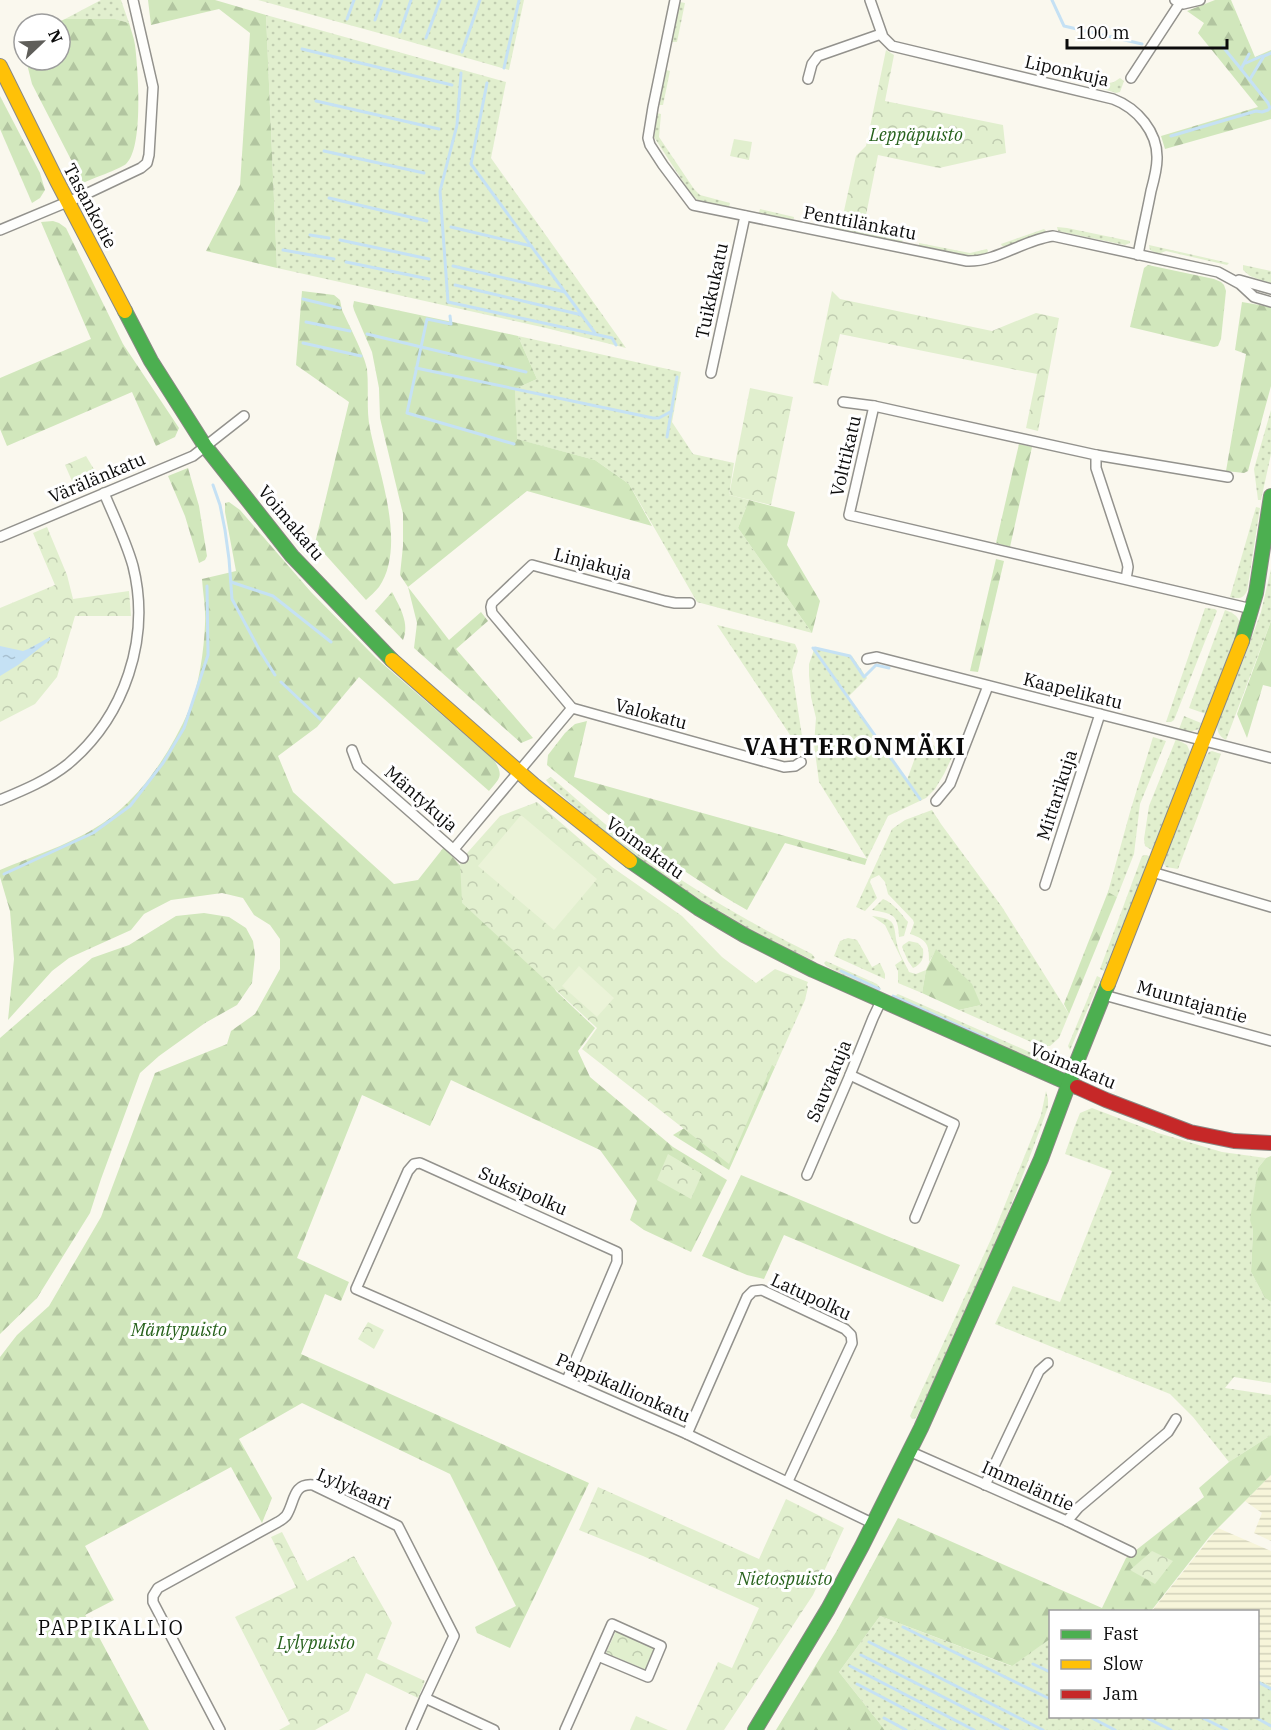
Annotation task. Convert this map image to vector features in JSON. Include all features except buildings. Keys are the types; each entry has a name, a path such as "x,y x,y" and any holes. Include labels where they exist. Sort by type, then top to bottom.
{"street":[{"path":"0,230 141,168 147,163 153,87 133,0"},
{"name":"Penttilänkatu","path":"675,0 648,142 693,205 966,261 984,260 1040,238 1053,236 1218,272 1236,282 1254,297 1271,302"},
{"path":"808,80 812,64 818,56 881,34 870,0"},
{"path":"1131,78 1178,2 1188,3 1200,0"},
{"name":"Liponkuja","path":"881,34 889,44 898,48 1113,99 1133,110 1155,140 1157,159 1138,255"},
{"name":"Tasankotie","path":"0,66 151,361"},
{"name":"Tuikkukatu","path":"711,373 745,216"},
{"name":"Penttilänkatu","path":"1236,282 1271,289"},
{"name":"Voimakatu","path":"151,361 205,446 292,556 391,659 518,770 629,861 698,908 744,935 881,1001 1106,1100 1190,1131 1234,1141 1271,1143"},
{"path":"843,402 874,406"},
{"name":"Volttikatu","path":"1228,477 1096,455 874,406 849,515 1252,609"},
{"name":"Värälänkatu","path":"0,537 193,456 244,416"},
{"path":"1096,455 1096,468 1127,561 1126,579"},
{"path":"0,800 55,774 84,750 117,703 131,670 137,641 138,603 133,567 104,493"},
{"path":"755,1730 828,1609 874,1524 1016,1219 1204,741 1252,609 1269,529 1271,496"},
{"name":"Linjakuja","path":"572,708 492,613 492,603 532,565 665,602 690,603"},
{"name":"Kaapelikatu","path":"867,659 877,657 1271,758"},
{"path":"936,801 950,784 988,686"},
{"path":"518,770 572,708"},
{"name":"Valokatu","path":"572,708 784,767 795,766 801,762"},
{"name":"Mittarikuja","path":"1045,885 1100,714"},
{"name":"Mäntykuja","path":"352,750 358,766 454,849 518,770"},
{"path":"454,849 463,858"},
{"path":"1152,872 1271,907"},
{"name":"Muuntajantie","path":"1104,995 1271,1041"},
{"name":"Sauvakuja","path":"807,1175 881,1001"},
{"path":"850,1075 954,1124 915,1218"},
{"name":"Suksipolku","path":"356,1289 408,1171 414,1164 420,1163 617,1252 617,1262 567,1380"},
{"name":"Pappikallionkatu","path":"356,1289 687,1434 874,1524"},
{"name":"Latupolku","path":"687,1434 747,1297 753,1291 762,1290 845,1329 851,1335 852,1343 788,1481"},
{"path":"985,1485 1039,1371 1048,1363"},
{"path":"1067,1521 1078,1508 1168,1432 1176,1419"},
{"name":"Immeläntie","path":"909,1451 1131,1552"},
{"name":"Lylykaari","path":"220,1730 153,1602 153,1596 158,1587 278,1522 286,1516 296,1490 306,1485 312,1485 398,1526 454,1636 425,1698"},
{"path":"565,1730 612,1624 660,1646 648,1677 598,1656"},
{"path":"411,1730 425,1698 494,1730"}],"shaded area":[{"path":"1271,1475 1271,1541 1254,1533 1262,1513 1245,1501"},
{"path":"1218,1528 1271,1551 1271,1686 1259,1680 1259,1610 1153,1610"}],"green space":[{"path":"101,0 121,0 129,23 115,19 72,19 72,15"},
{"path":"148,0 215,0 266,15 277,268 206,251 240,185 250,33 219,9 151,25"},
{"path":"258,0 524,0 509,70"},
{"path":"1215,0 1231,0 1255,57 1271,50 1271,119 1165,149 1161,136 1258,107 1198,33 1204,23 1187,11"},
{"path":"680,2 685,3 677,42 672,42"},
{"path":"266,15 506,82 491,158 626,348 277,268"},
{"path":"72,19 115,19 129,23 135,45 138,126 132,155 126,164 83,183 32,84 29,72 72,72"},
{"name":"Leppäpuisto","path":"886,50 894,55 885,101 1003,125 1006,153 939,168 878,155 864,225 842,220 856,156 866,146"},
{"path":"666,70 670,71 663,105 659,105"},
{"path":"1120,78 1124,81 1120,92 1116,93 1094,86 1114,82"},
{"path":"0,96 40,173 45,190 40,198 32,203 0,129"},
{"path":"657,113 661,114 659,137 694,189 700,195 730,203 729,207 699,201 691,194 654,137"},
{"path":"734,139 752,142 749,160 730,156"},
{"path":"760,209 794,217 793,221 759,213"},
{"path":"53,221 66,228 123,344 179,428 175,437 156,446 132,392 7,446 0,429 0,378 91,339 41,222"},
{"path":"832,224 903,239 902,243 831,228"},
{"path":"1057,227 1130,241 1130,243 1125,245 1062,232 1058,231"},
{"path":"1044,229 1046,231 1044,234 1006,246 1001,244"},
{"path":"919,243 970,253 987,249 988,251 979,255 962,256 919,246"},
{"path":"1149,245 1229,263 1227,265 1166,251 1158,254 1150,250"},
{"path":"1148,265 1214,279 1224,285 1226,291 1221,339 1218,346 1214,347 1130,327 1144,268"},
{"path":"1243,265 1271,271 1271,284 1250,276 1243,270"},
{"path":"302,291 334,295 340,300 342,310 366,363 369,422 388,509 391,551 387,570 379,587 366,600 315,543 349,402 296,365"},
{"path":"832,291 840,299 992,331 1036,313 1059,318 1038,431 1026,428 1037,374 840,334 828,386 813,383"},
{"path":"354,301 518,336 537,379 515,389 517,439 595,460 629,484 652,526 527,491 408,587 400,575 403,514 380,418 379,388 372,352 354,310"},
{"path":"1242,302 1271,307 1271,386 1248,471 1244,473 1226,471 1246,354 1235,350"},
{"path":"518,336 681,372 672,422 693,454 734,463 729,495 749,500 738,528 812,633 697,602 629,484 595,460 516,439 515,389 537,379"},
{"path":"750,388 793,397 771,505 729,495"},
{"path":"1271,410 1271,454 1261,500 1258,500 1254,469"},
{"path":"1019,444 1032,447 1010,547 996,543"},
{"path":"86,456 95,471 72,481 65,465"},
{"path":"188,468 199,506 207,556 199,563 185,516 168,476"},
{"path":"749,500 795,512 787,545 820,601 812,633 738,528"},
{"name":"Mäntypuisto","path":"229,502 240,510 311,592 376,658 494,760 500,773 498,780 489,791 359,677 317,727 278,756 293,792 394,884 418,880 444,847 536,953 556,991 595,1028 578,1051 590,1077 673,1147 727,1180 691,1252 644,1230 630,1220 637,1201 600,1150 451,1080 430,1126 362,1095 297,1258 349,1282 341,1301 325,1294 301,1354 589,1483 510,1648 477,1633 475,1627 516,1606 450,1474 302,1403 239,1439 272,1498 262,1523 231,1467 85,1546 114,1600 85,1615 149,1730 0,1730 0,1357 17,1335 49,1306 101,1217 155,1073 227,1044 231,1031 255,1014 280,969 280,939 270,925 254,915 243,898 222,893 171,900 144,914 131,930 69,958 52,971 8,1020 14,959 10,911 0,870 59,846 102,824 138,792 167,752 189,710 198,679 205,624 202,579 236,571 225,512 225,503"},
{"path":"1256,507 1260,508 1247,591 1240,598 1230,597"},
{"path":"47,527 67,575 73,599 129,591 131,616 75,616 57,677 35,704 0,722 0,608 55,585 33,533"},
{"path":"996,559 1004,561 978,672 970,671"},
{"path":"1271,569 1271,621 1226,740 1219,733 1217,724 1261,612"},
{"path":"408,587 449,640 481,612 488,621 456,649 533,738 521,743 414,648 417,623"},
{"path":"392,592 405,622 403,640 375,611"},
{"path":"1205,608 1217,611 1174,720 1166,722"},
{"path":"1225,610 1235,615 1240,624 1206,714 1189,708"},
{"path":"1271,621 1271,687 1263,685 1247,738 1237,714"},
{"path":"717,625 795,644 798,651 792,671 802,736 798,747"},
{"path":"815,647 852,656 867,678 848,697 907,780 921,741 954,753 935,789 926,798 888,816 867,859 819,782 814,744 816,718 809,675 809,664"},
{"path":"1184,716 1201,723 1199,729 1189,732 1179,729"},
{"path":"587,721 574,777 867,859 865,865 785,843 747,910 694,878 644,842 547,765 548,755 565,733 575,724"},
{"path":"1153,737 1166,741 1140,804 1134,854 1117,897 1108,892"},
{"path":"1176,739 1187,745 1190,752 1189,758 1152,850 1145,846 1144,839 1149,806"},
{"path":"1212,751 1221,754 1178,869 1166,867 1165,859 1206,756"},
{"path":"551,777 614,831 656,863 721,905 812,954 815,958 812,960 744,926 665,878 568,801 546,780"},
{"path":"537,802 612,867 682,916 722,957 756,983 775,969 808,982 729,1164 582,1049 597,1028 462,903 460,861 500,816"},
{"path":"932,810 1002,907 1069,1014 1059,1038 1050,1046 1040,1046 959,1010 981,1005 936,950 929,962 929,951 924,941 910,934 913,920 888,894 885,882 879,875 870,882 877,898 865,911 856,907 892,829 905,820"},
{"path":"521,815 597,879 554,930 478,866"},
{"path":"1146,855 1150,859 1104,971 1100,969 1142,856"},
{"path":"1108,892 1117,897 1069,1014 1064,1004"},
{"path":"883,899 894,906 908,922 904,936 899,937 897,923 893,916 872,910"},
{"path":"204,913 229,917 246,928 253,941 255,955 252,983 237,1005 205,1023 159,1056 140,1073 90,1213 37,1298 0,1334 0,1038 92,958 129,945 176,916"},
{"path":"872,916 892,923 899,951 909,972 916,974 926,970 922,993 898,983 898,971 895,965 902,960 885,925"},
{"path":"848,938 857,940 872,967 880,963 885,979 834,956 840,941"},
{"path":"909,941 918,943 923,949 922,960 913,968 902,947"},
{"path":"936,949 972,984 981,1005 959,1010 922,993 926,970"},
{"path":"826,961 877,984 881,989 876,991 826,966 824,963"},
{"path":"579,966 614,998 597,1017 562,986"},
{"path":"1097,976 1101,978 1070,1050 1068,1046"},
{"path":"805,982 808,987 805,1000 775,1067 764,1058"},
{"path":"898,994 1043,1058 1044,1061 1019,1055 897,1000 895,996"},
{"path":"764,1058 775,1067 729,1170 673,1135 686,1127"},
{"path":"1046,1091 1048,1107 1003,1226 934,1380 916,1418 912,1419 910,1416 992,1237 1041,1115"},
{"path":"1092,1108 1158,1133 1222,1152 1266,1158 1258,1168 1251,1220 1253,1230 1251,1272 1265,1298 1271,1302 1271,1383 1234,1377 1225,1388 1271,1395 1271,1435 1229,1462 1193,1417 1170,1394 995,1324 1013,1286 1060,1302 1112,1171 1065,1154 1080,1113"},
{"path":"668,1154 702,1174 691,1199 657,1180"},
{"path":"1271,1156 1271,1302 1265,1298 1251,1272 1253,1230 1250,1220 1258,1168 1266,1158"},
{"path":"741,1175 960,1265 943,1302 784,1235 764,1279 747,1275 702,1256"},
{"path":"368,1322 384,1330 374,1349 358,1339"},
{"path":"1271,1435 1271,1475 1210,1536 1152,1610 1049,1610 1049,1640 1012,1666 880,1616 839,1672 885,1730 776,1730 836,1632 898,1518 1102,1608 1126,1558 1204,1497 1199,1488 1229,1462"},
{"name":"Nietospuisto","path":"598,1487 759,1559 786,1499 844,1528 813,1595 724,1730 686,1730 718,1662 732,1668 759,1608 579,1530"},
{"name":"Lylypuisto","path":"282,1532 307,1581 354,1556 392,1623 377,1659 425,1681 418,1698 366,1673 349,1711 315,1730 279,1730 290,1724 235,1617 296,1587 271,1537"},
{"path":"1152,1551 1173,1561 1155,1584 1130,1570"},
{"path":"880,1616 1011,1666 1049,1640 1049,1718 1259,1718 1259,1680 1271,1686 1271,1730 885,1730 839,1672"},
{"path":"616,1631 655,1648 646,1670 606,1653"},
{"path":"636,1716 668,1730 630,1730"}],"water":[{"path":"50,637 50,640 18,665 0,676 0,646 23,651"}],"waterway":[{"path":"347,19 354,0"},
{"path":"375,20 382,0"},
{"path":"400,32 411,0"},
{"path":"426,38 440,0"},
{"path":"462,52 480,0"},
{"path":"504,68 519,0"},
{"path":"1052,0 1064,26 1142,44"},
{"path":"1223,47 1241,69"},
{"path":"302,49 452,85"},
{"path":"1250,79 1264,56 1271,53"},
{"path":"1171,136 1270,108 1241,69 1249,54"},
{"path":"1246,63 1262,56"},
{"path":"461,73 457,125 440,191 448,302 612,338 616,345"},
{"path":"487,83 471,164 595,333"},
{"path":"316,101 439,129"},
{"path":"324,151 424,173"},
{"path":"329,198 427,221"},
{"path":"451,227 531,246"},
{"path":"310,235 329,238"},
{"path":"340,240 429,259"},
{"path":"283,250 334,259"},
{"path":"346,262 429,279"},
{"path":"453,266 565,292"},
{"path":"455,285 582,315"},
{"path":"303,299 340,308"},
{"path":"450,316 451,324 427,319 407,413 514,444"},
{"path":"306,322 350,331"},
{"path":"367,334 526,372"},
{"path":"303,343 361,356"},
{"path":"416,368 653,418 659,418 672,411"},
{"path":"667,437 677,377"},
{"path":"213,485 225,530 232,599 275,675"},
{"path":"231,582 273,596 331,642"},
{"path":"4,874 93,833 130,806 163,763 184,728 208,655 207,586"},
{"path":"813,648 920,799"},
{"path":"815,648 850,656 864,677 876,665 889,668"},
{"path":"281,682 320,719"},
{"path":"841,971 879,989"},
{"path":"893,996 997,1043"},
{"path":"903,1627 1049,1699"},
{"path":"869,1642 1043,1730"},
{"path":"861,1655 1008,1730"},
{"path":"1033,1664 1049,1672"},
{"path":"850,1666 974,1730"},
{"path":"1259,1683 1271,1689"},
{"path":"857,1684 945,1730"},
{"path":"884,1718 906,1730"},
{"path":"1092,1718 1115,1730"},
{"path":"1147,1718 1171,1730"},
{"path":"1203,1718 1227,1730"},
{"path":"1257,1718 1271,1726"}],"traffic: fast":[{"path":"125,311 151,361 205,446 292,556 392,660"},
{"path":"1242,641 1256,593 1271,496"},
{"path":"630,861 698,908 744,935 813,970 1077,1087"},
{"path":"755,1730 828,1609 921,1428 1041,1159 1108,984"}],"traffic: slow":[{"path":"0,66 125,311"},
{"path":"1108,984 1242,641"},
{"path":"392,660 534,785 630,861"}],"traffic: jam":[{"path":"1077,1087 1190,1132 1234,1141 1271,1143"}],"district":[{"name":"VAHTERONMÄKI","path":"855,747"},
{"name":"PAPPIKALLIO","path":"111,1628"}]}
